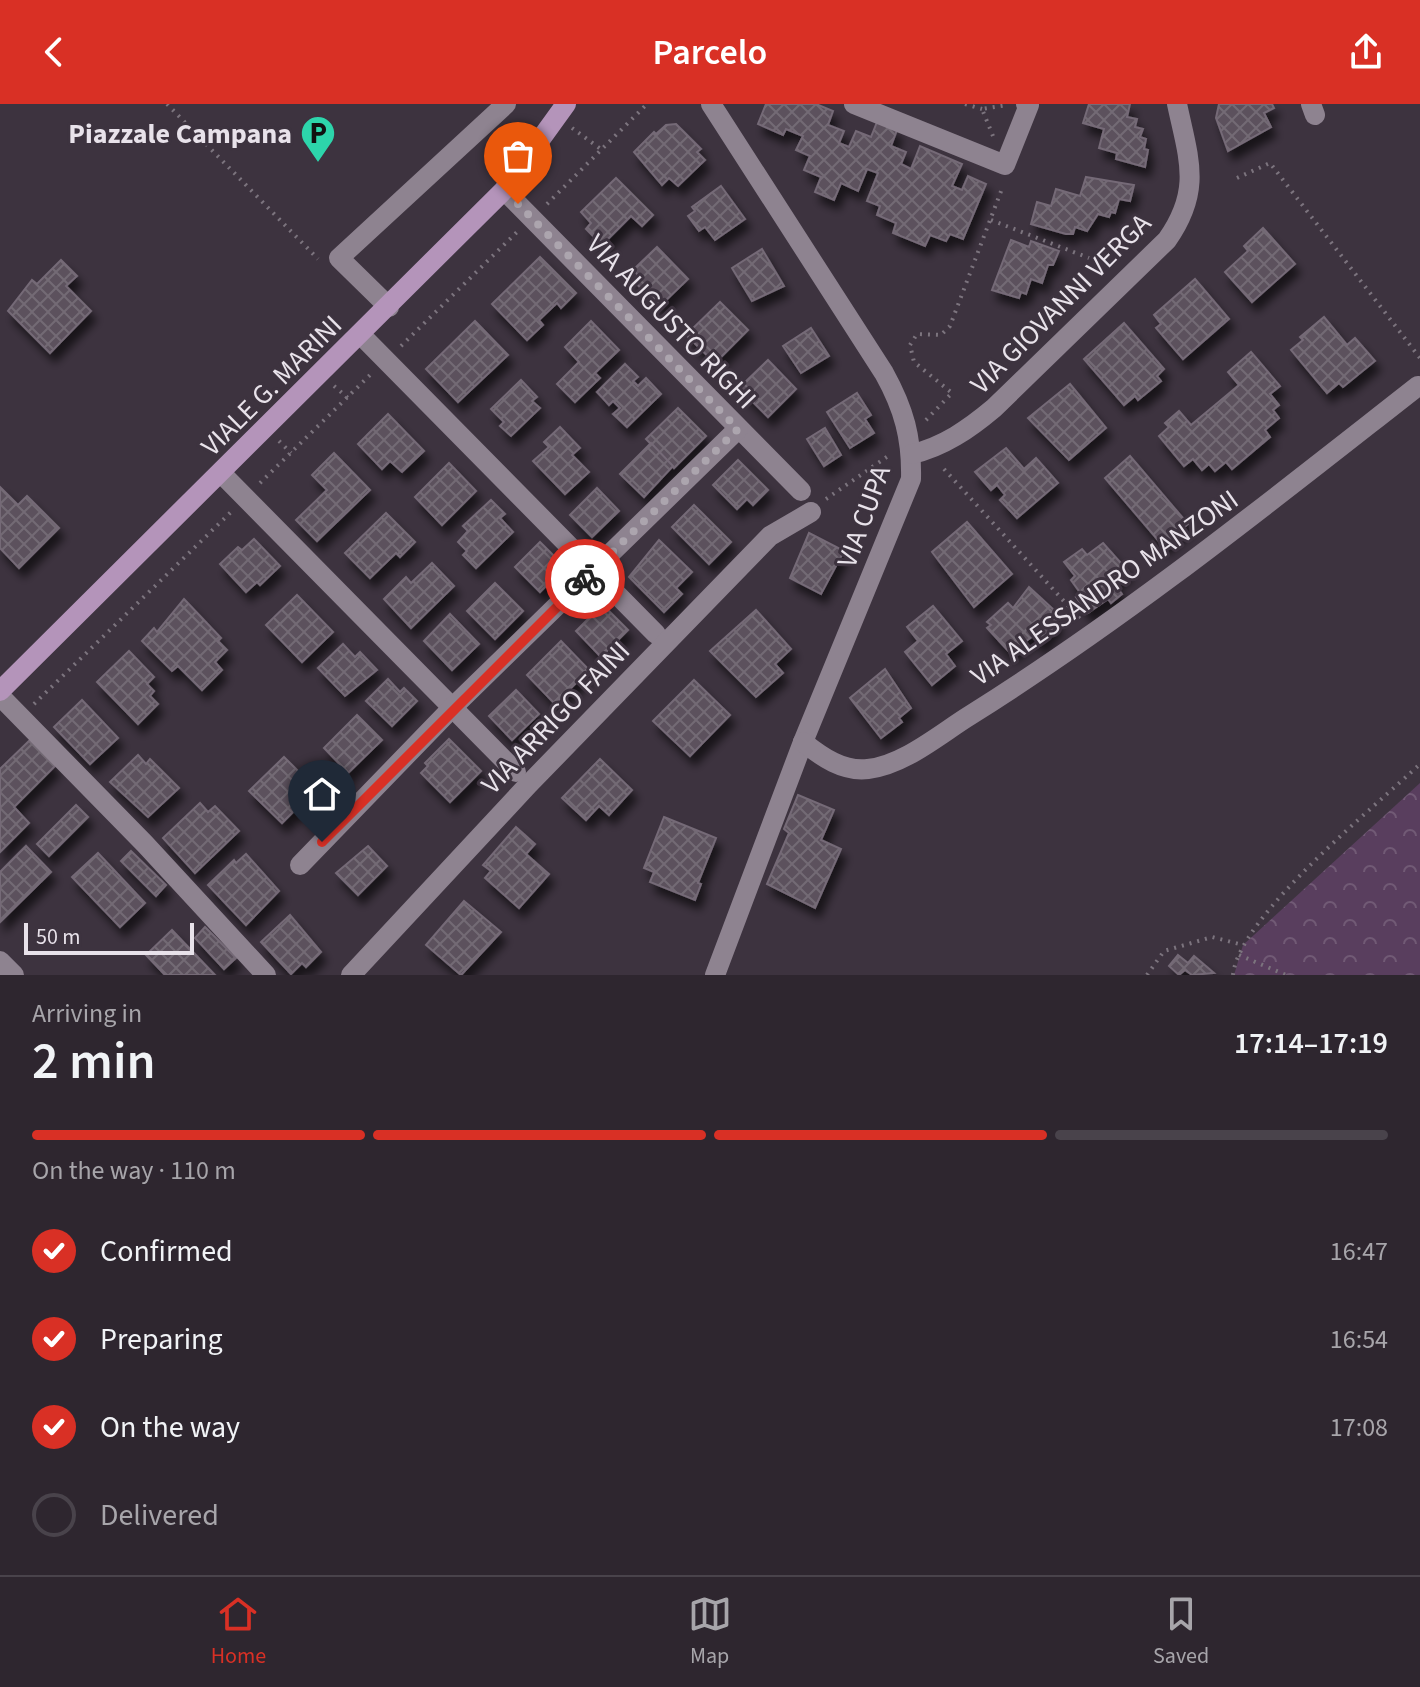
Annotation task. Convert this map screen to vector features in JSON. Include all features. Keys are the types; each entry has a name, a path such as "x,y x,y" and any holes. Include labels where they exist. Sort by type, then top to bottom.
{"main road":[{"name":"VIALE G. MARINI","path":"0,694 504,190 566,104"}],"street":[{"path":"389,307 339,258 506,104"},
{"name":"VIA CUPA","path":"711,104 884,373 902,406 912,450 911,479 803,742 715,975"},
{"path":"854,104 1005,165 1029,105 1026,104"},
{"name":"VIA GIOVANNI VERGA","path":"912,450 929,450 969,429 1167,240 1181,220 1192,178 1177,104"},
{"name":"VIA AUGUSTO RIGHI","path":"504,190 801,491"},
{"path":"361,335 656,634"},
{"name":"VIA ALESSANDRO MANZONI","path":"803,742 821,756 845,766 867,769 891,763 997,699 1154,592 1418,386"},
{"path":"300,865 453,707 738,429"},
{"path":"221,473 516,772"},
{"name":"VIA ARRIGO FAINI","path":"351,975 528,785 770,536 811,512"},
{"path":"0,694 266,975"},
{"path":"0,961 14,975"}],"path":[{"path":"167,104 326,266 339,258"},
{"path":"965,104 982,109"},
{"path":"572,128 602,150"},
{"path":"1237,178 1270,163 1420,358"},
{"path":"991,220 1089,258"},
{"path":"924,421 952,393 914,362 910,345 917,334 941,335 950,326 969,277"},
{"path":"252,491 371,375"},
{"path":"811,512 884,457 912,450"},
{"path":"944,469 1082,621"},
{"path":"33,705 234,509"},
{"path":"1233,975 1243,945 1283,893 1420,764"},
{"path":"1147,975 1164,951 1212,937 1243,945"},
{"path":"1239,955 1286,975"}],"green space":[{"path":"1420,783 1420,975 1234,975 1243,945"}],"building":[{"path":"766,104 816,104 833,111 828,125 844,131 839,143 849,147 856,131 871,137 877,122 897,130 891,146 906,152 901,164 911,169 920,146 962,164 952,186 962,190 968,176 986,184 963,239 950,234 946,241 930,235 925,246 893,233 896,223 877,215 880,206 867,201 878,173 867,169 858,191 841,183 834,200 815,192 821,177 804,170 810,156 796,150 803,136 786,129 783,135 758,124"},
{"path":"1089,104 1130,104 1127,117 1137,119 1135,127 1143,129 1140,137 1146,139 1145,167 1116,159 1117,153 1099,148 1104,129 1083,123"},
{"path":"1219,104 1272,104 1274,108 1264,113 1271,127 1228,151 1216,118"},
{"path":"676,124 701,149 697,152 705,160 678,186 669,178 662,185 634,152 654,132 656,134 666,125"},
{"path":"1086,177 1134,185 1130,201 1119,199 1115,213 1111,212 1109,217 1098,214 1087,231 1075,227 1073,234 1066,234 1031,224 1037,202 1051,206 1056,189 1080,196"},
{"path":"616,178 653,215 642,226 631,216 602,245 586,229 591,223 581,212"},
{"path":"721,186 745,219 715,240 705,227 699,231 688,216 695,211 692,207"},
{"path":"1263,228 1295,264 1252,302 1225,272 1248,251 1244,246"},
{"path":"1011,240 1029,247 1031,241 1059,251 1053,265 1048,265 1042,283 1031,279 1026,294 1021,292 1019,298 992,290"},
{"path":"657,247 688,279 659,307 633,280 638,275 633,270"},
{"path":"762,249 784,286 752,301 732,268"},
{"path":"540,257 576,293 561,308 557,303 539,320 543,325 527,340 492,304"},
{"path":"61,260 77,276 66,286 91,311 50,353 8,311 32,280 37,284"},
{"path":"1195,279 1229,319 1183,359 1156,328 1161,324 1154,315"},
{"path":"720,302 748,330 715,363 686,335"},
{"path":"1324,317 1347,345 1355,338 1375,361 1343,387 1339,383 1327,393 1291,350 1303,340 1300,337"},
{"path":"475,321 508,355 458,402 426,369"},
{"path":"591,321 619,350 595,373 600,378 575,402 557,384 579,362 565,347"},
{"path":"1124,323 1164,369 1157,376 1161,381 1138,400 1135,396 1124,405 1084,359"},
{"path":"811,328 829,356 801,373 783,346"},
{"path":"1251,352 1280,386 1270,394 1279,405 1273,410 1279,418 1265,430 1270,437 1232,469 1226,462 1215,471 1209,464 1202,470 1193,459 1184,466 1159,436 1169,427 1165,423 1179,411 1191,425 1239,385 1228,372"},
{"path":"768,360 796,389 768,417 739,388"},
{"path":"625,364 638,377 633,381 638,386 646,378 661,394 627,427 613,414 620,408 613,401 609,405 597,392"},
{"path":"521,380 537,397 532,401 540,408 511,436 500,426 504,422 491,409"},
{"path":"1070,384 1106,428 1069,460 1028,418"},
{"path":"857,393 871,415 865,419 874,433 850,448 827,412"},
{"path":"678,408 706,436 674,468 646,439"},
{"path":"388,414 424,451 402,472 390,461 382,469 358,444"},
{"path":"560,427 580,448 572,455 589,472 565,494 533,461 549,447 544,442"},
{"path":"825,428 841,455 824,466 807,439"},
{"path":"651,443 673,466 644,497 620,474"},
{"path":"1006,448 1024,469 1036,458 1058,483 1017,518 1000,500 1005,495 997,485 991,490 975,472"},
{"path":"334,453 370,490 317,541 296,520 327,490 312,475"},
{"path":"1130,456 1188,524 1163,546 1105,478"},
{"path":"738,460 768,490 753,505 747,499 737,509 713,485"},
{"path":"449,463 476,491 442,525 415,497"},
{"path":"0,487 18,505 27,496 59,528 19,568 0,548"},
{"path":"597,488 619,511 592,537 570,515"},
{"path":"491,500 505,514 500,518 513,532 476,568 463,555 467,551 458,542 468,531 463,526"},
{"path":"694,505 731,542 709,564 672,527"},
{"path":"386,513 415,542 400,557 396,553 370,578 345,553"},
{"path":"967,522 1012,574 974,607 932,552"},
{"path":"809,533 844,551 821,594 790,578"},
{"path":"254,539 280,566 260,585 257,582 246,592 220,564 238,547 242,550"},
{"path":"659,540 692,572 676,588 682,594 664,612 629,577"},
{"path":"540,542 565,567 540,592 515,567"},
{"path":"1103,543 1128,571 1113,582 1122,594 1111,603 1108,599 1088,613 1076,597 1081,594 1071,580 1075,576 1064,562 1082,549 1087,555"},
{"path":"432,563 454,586 411,628 384,599 406,577 411,583"},
{"path":"495,583 523,611 495,639 467,611"},
{"path":"1029,587 1054,610 1050,614 1058,623 1041,644 1033,636 1010,653 987,628 991,625 987,622 1008,603 1013,608"},
{"path":"297,595 333,632 302,662 266,625"},
{"path":"184,599 221,638 218,641 227,650 215,662 222,670 202,690 178,666 172,671 142,641 154,628 157,632"},
{"path":"599,601 628,630 601,657 576,631 590,617 586,613"},
{"path":"933,606 962,641 946,654 955,666 932,685 905,652 918,641 907,627"},
{"path":"756,610 791,649 775,664 783,673 756,697 710,651"},
{"path":"450,614 479,644 452,670 424,641"},
{"path":"561,641 589,670 555,704 527,675"},
{"path":"343,644 355,657 360,652 377,670 345,696 318,668"},
{"path":"129,651 154,677 147,684 154,691 150,696 158,704 138,724 97,682"},
{"path":"885,669 911,708 899,718 902,722 881,738 850,698"},
{"path":"388,679 400,692 404,688 417,701 392,726 366,701"},
{"path":"694,680 730,715 690,756 653,721"},
{"path":"516,690 539,714 512,740 489,716"},
{"path":"82,700 118,738 90,764 54,727"},
{"path":"357,715 382,740 348,773 324,748"},
{"path":"449,739 481,771 450,802 421,773 428,766 425,763"},
{"path":"30,740 55,766 14,807 29,823 0,852 0,769"},
{"path":"138,755 146,764 150,759 179,788 148,817 110,782"},
{"path":"284,757 316,789 282,823 249,791"},
{"path":"600,759 632,790 609,815 599,806 586,820 562,798"},
{"path":"798,795 834,810 821,840 841,849 815,908 767,884 789,833 784,829"},
{"path":"200,803 208,812 215,806 239,831 195,873 163,838"},
{"path":"76,805 88,817 49,856 37,844"},
{"path":"664,817 716,838 698,883 701,884 695,900 650,882 654,872 644,868"},
{"path":"516,827 535,844 526,854 549,874 519,908 485,878 491,871 483,865"},
{"path":"26,846 51,872 0,922 0,872"},
{"path":"368,846 387,866 358,895 336,873"},
{"path":"131,851 166,885 156,896 121,861"},
{"path":"98,853 145,903 120,927 72,877"},
{"path":"246,854 279,891 246,925 208,885 234,860 236,863"},
{"path":"464,901 501,932 461,975 426,945"},
{"path":"290,915 321,952 306,967 302,963 291,974 261,942"},
{"path":"205,927 236,958 224,969 195,938"},
{"path":"172,930 215,975 165,975 146,955"},
{"path":"1178,955 1188,963 1194,956 1214,973 1192,975 1185,970 1179,975 1169,966"}],"way so far":[{"path":"518,204 738,429 585,579"}],"place":[{"name":"Piazzale Campana","path":"318,164"}],"route":[{"path":"322,842 453,707 585,579"}]}
